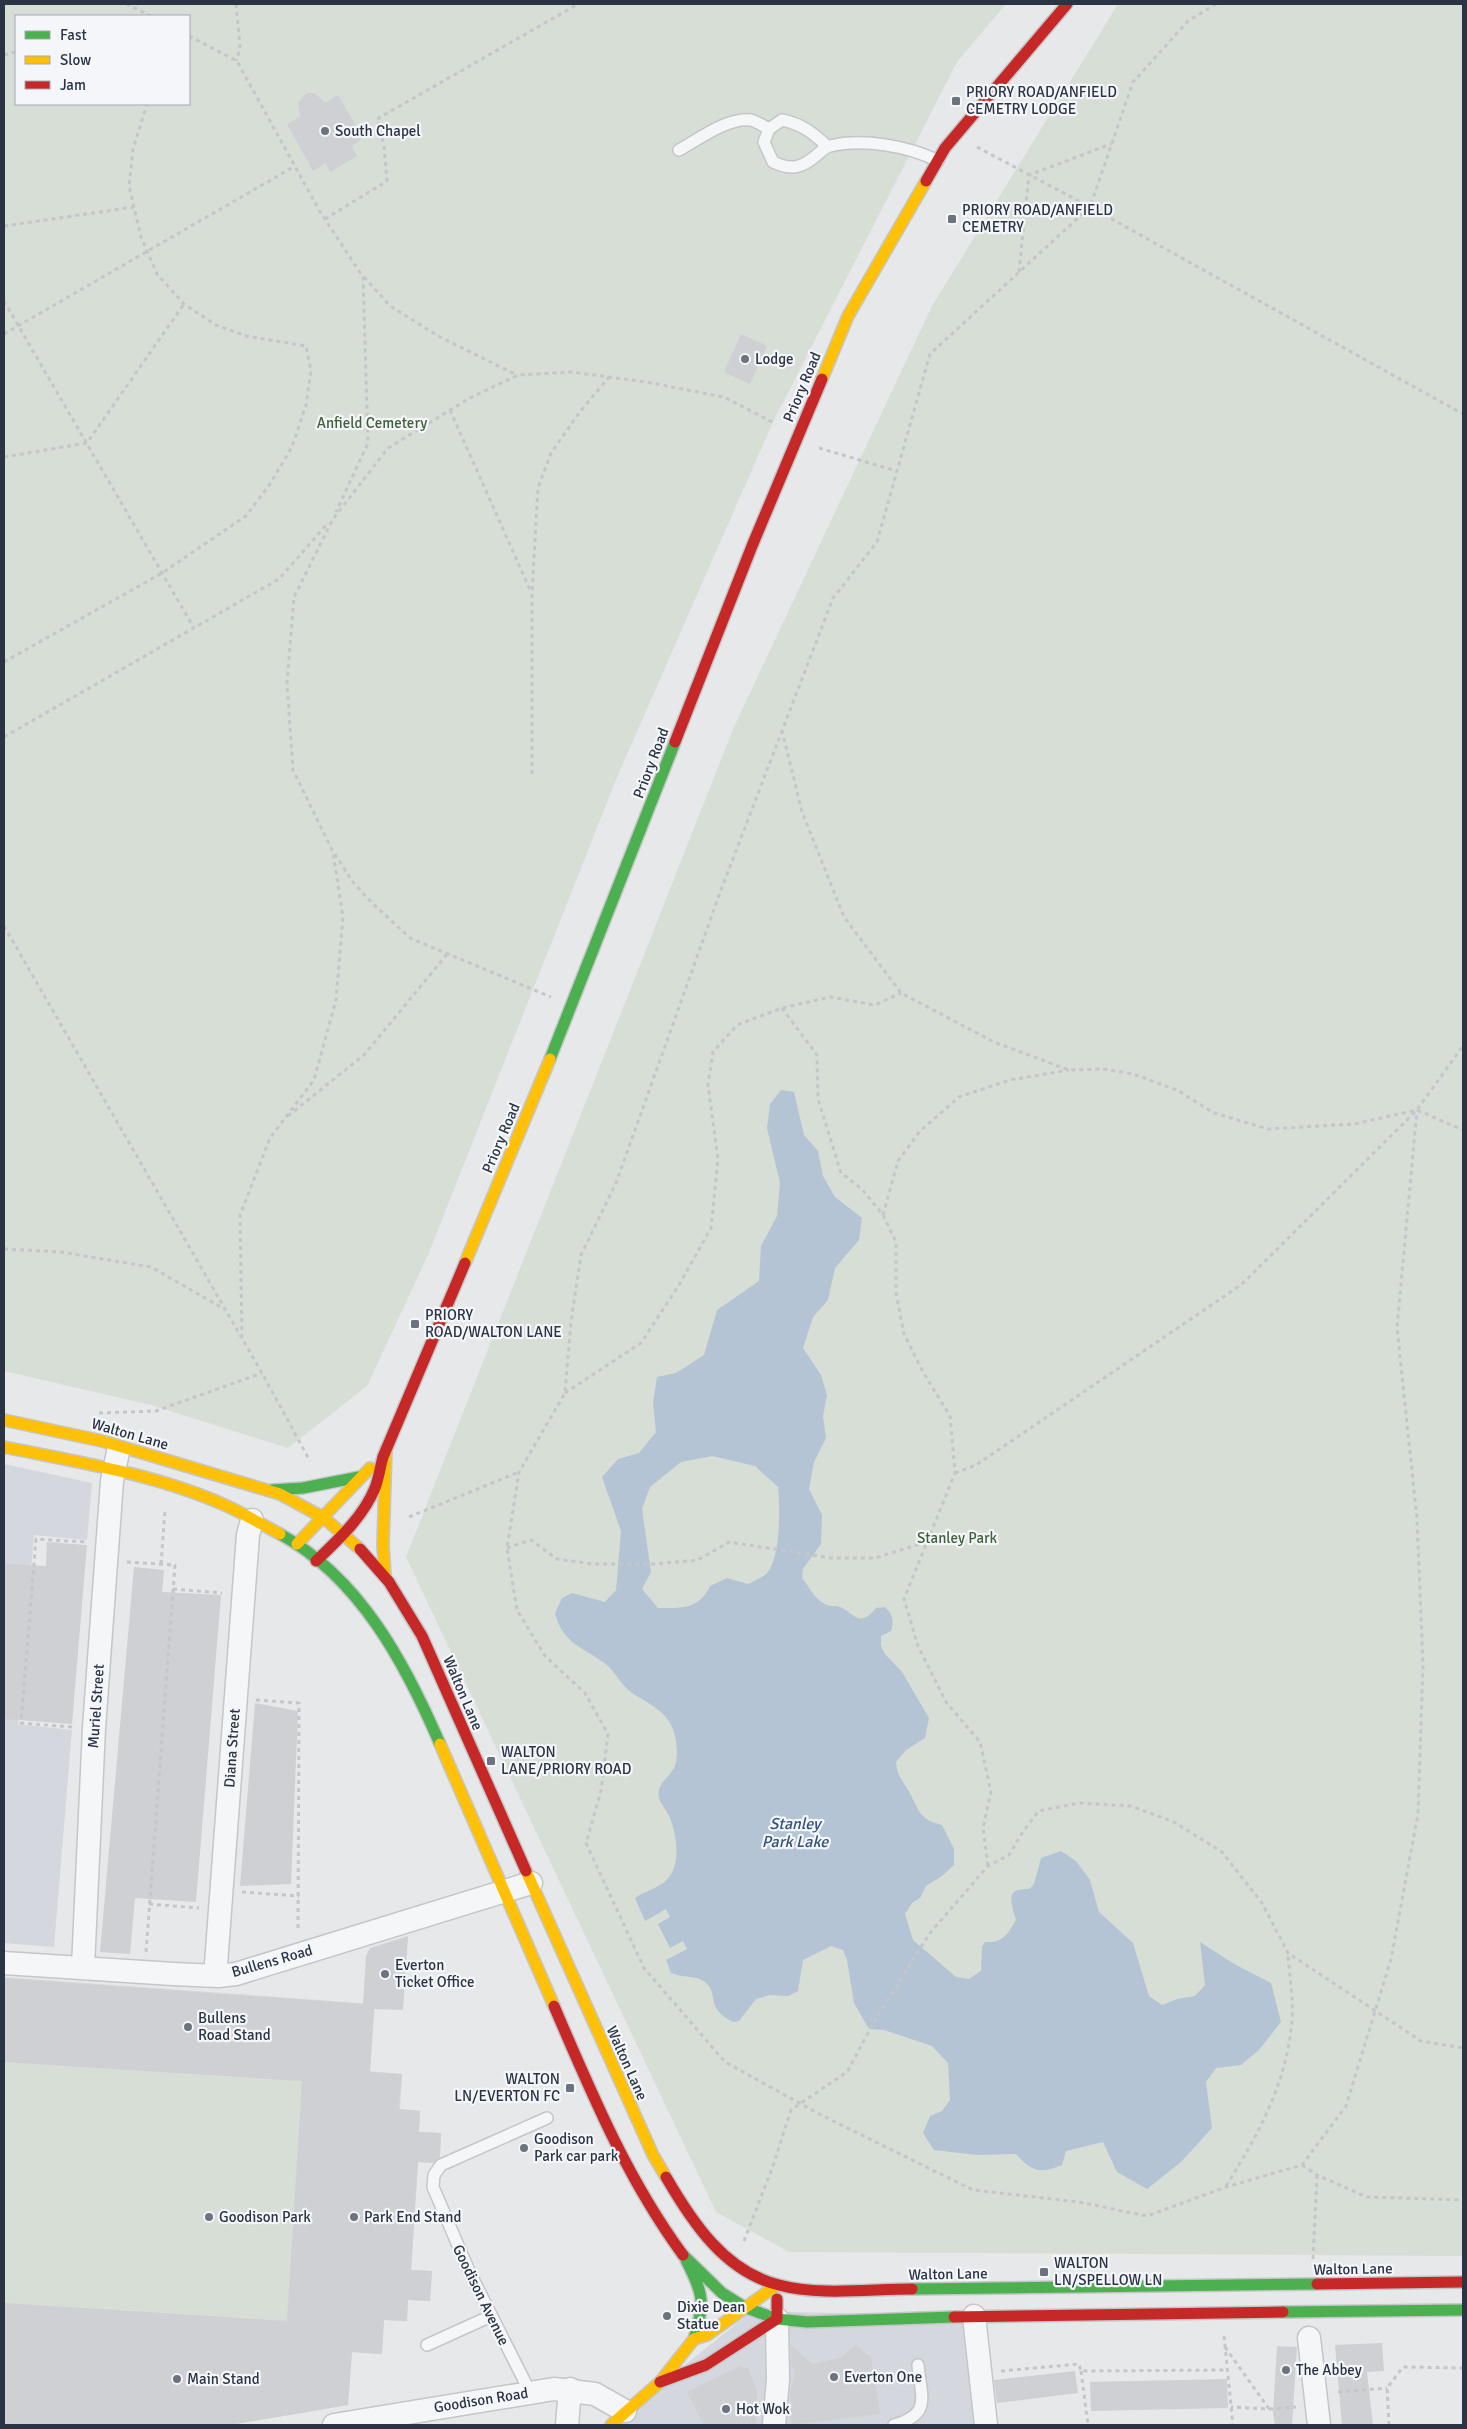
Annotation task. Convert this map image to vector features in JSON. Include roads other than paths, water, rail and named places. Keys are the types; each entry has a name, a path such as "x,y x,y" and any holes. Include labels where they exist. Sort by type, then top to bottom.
{"main road":[{"name":"Priory Road","path":"316,1561 344,1534 375,1488 385,1453 573,1006 752,546 848,316 938,161 955,136 1067,4"},
{"name":"Walton Lane","path":"4,1420 36,1424 119,1446 268,1490 303,1505 323,1517 363,1551 385,1576 422,1636 631,2110 670,2186 697,2225 727,2256 749,2272 777,2284 824,2290 1463,2282"},
{"path":"4,1447 114,1470 229,1507 297,1544 340,1580 360,1602 395,1652 429,1718 506,1891 598,2107 656,2219 686,2260 716,2289 744,2307 778,2319 807,2322 974,2316 1463,2310"},
{"path":"297,1544 359,1477 385,1453"},
{"path":"385,1453 385,1576"},
{"path":"268,1490 326,1484 359,1477"},
{"path":"618,2418 660,2382 694,2339 702,2315 702,2306 696,2282 686,2260"},
{"path":"694,2339 707,2335 777,2284"},
{"path":"777,2284 778,2319"},
{"path":"660,2382 706,2366 778,2319"}],"street":[{"name":"Muriel Street","path":"83,1967 94,1728 114,1470 119,1446"},
{"name":"Diana Street","path":"218,1976 216,1964 220,1900 248,1535 252,1520"},
{"name":"Bullens Road","path":"4,1963 218,1976 236,1974 362,1933 531,1883"},
{"path":"974,2316 986,2425"},
{"path":"774,2425 778,2380 778,2319"},
{"path":"1309,2338 1319,2425"},
{"path":"567,2425 570,2389"},
{"name":"Goodison Road","path":"334,2425 373,2422 530,2392 570,2389 595,2394 618,2418"}],"lane":[{"path":"679,150 730,124 742,120 757,122 769,129"},
{"path":"827,146 808,129 796,123 782,120 769,129 764,142 773,162 786,168 799,167 827,146 858,141 923,153 938,161"},
{"name":"Goodison Avenue","path":"530,2392 491,2316 438,2204 433,2187 434,2175 441,2165 547,2118"},
{"path":"427,2345 491,2316"},
{"path":"894,2425 908,2421 918,2414 922,2408 918,2365"}],"water":[{"name":"Stanley Park Lake","path":"781,1090 794,1092 804,1135 818,1151 823,1176 835,1197 862,1218 859,1240 835,1268 828,1300 813,1317 803,1348 821,1375 827,1395 823,1416 826,1438 814,1462 809,1489 822,1515 821,1544 803,1569 802,1578 821,1602 840,1607 857,1618 865,1618 876,1608 885,1607 888,1610 893,1621 892,1627 891,1631 881,1636 881,1646 885,1654 902,1672 929,1718 925,1738 906,1750 896,1762 897,1770 923,1817 942,1825 954,1849 954,1865 942,1876 926,1886 920,1898 912,1903 905,1914 913,1940 956,1977 969,1979 981,1971 982,1947 985,1942 996,1941 1004,1937 1016,1920 1011,1898 1012,1894 1021,1889 1029,1889 1034,1884 1041,1858 1061,1851 1076,1861 1090,1880 1099,1912 1133,1943 1149,1996 1162,2005 1177,1999 1195,1996 1205,1985 1200,1942 1236,1965 1271,1983 1281,2022 1259,2050 1241,2065 1216,2068 1206,2082 1212,2128 1181,2162 1147,2189 1117,2172 1103,2142 1066,2151 1062,2165 1048,2170 1032,2168 1016,2154 977,2155 934,2150 923,2133 930,2116 942,2111 950,2100 948,2063 932,2046 884,2030 869,2029 854,2003 847,1960 843,1950 831,1946 803,1960 798,1991 788,1996 770,1995 756,1999 739,2021 733,2022 718,2011 712,1992 705,1982 697,1978 671,1973 666,1960 687,1949 683,1941 670,1948 658,1924 670,1917 666,1909 645,1921 635,1898 666,1880 672,1873 675,1864 676,1845 673,1826 659,1798 661,1785 676,1764 677,1748 674,1732 669,1721 660,1711 632,1693 607,1665 569,1639 563,1632 555,1613 562,1598 572,1593 605,1602 616,1590 621,1531 602,1477 618,1459 639,1453 656,1432 653,1403 657,1377 676,1373 704,1355 717,1310 759,1281 761,1246 777,1216 780,1183 767,1128 770,1104","holes":["712,1456 755,1466 778,1487 779,1518 777,1542 775,1554 768,1572 748,1584 727,1578 710,1586 706,1594 695,1604 674,1608 658,1608 642,1589 651,1572 642,1509 650,1487 681,1462"]}],"place":[{"name":"PRIORY ROAD/ANFIELD CEMETRY LODGE","path":"956,101"},
{"name":"South Chapel","path":"325,131"},
{"name":"PRIORY ROAD/ANFIELD CEMETRY","path":"952,219"},
{"name":"Lodge","path":"745,359"},
{"name":"PRIORY ROAD/WALTON LANE","path":"415,1324"},
{"name":"WALTON LANE/PRIORY ROAD","path":"491,1761"},
{"name":"Everton Ticket Office","path":"385,1974"},
{"name":"Bullens Road Stand","path":"188,2027"},
{"name":"WALTON LN/EVERTON FC","path":"570,2088"},
{"name":"Goodison Park car park","path":"524,2148"},
{"name":"Goodison Park","path":"209,2217"},
{"name":"Park End Stand","path":"354,2217"},
{"name":"WALTON LN/SPELLOW LN","path":"1044,2272"},
{"name":"Dixie Dean Statue","path":"667,2316"},
{"name":"The Abbey","path":"1286,2370"},
{"name":"Everton One","path":"834,2377"},
{"name":"Main Stand","path":"177,2379"},
{"name":"Hot Wok","path":"726,2409"}],"park label":[{"name":"Anfield Cemetery","path":"372,423"},
{"name":"Stanley Park","path":"957,1538"}]}
